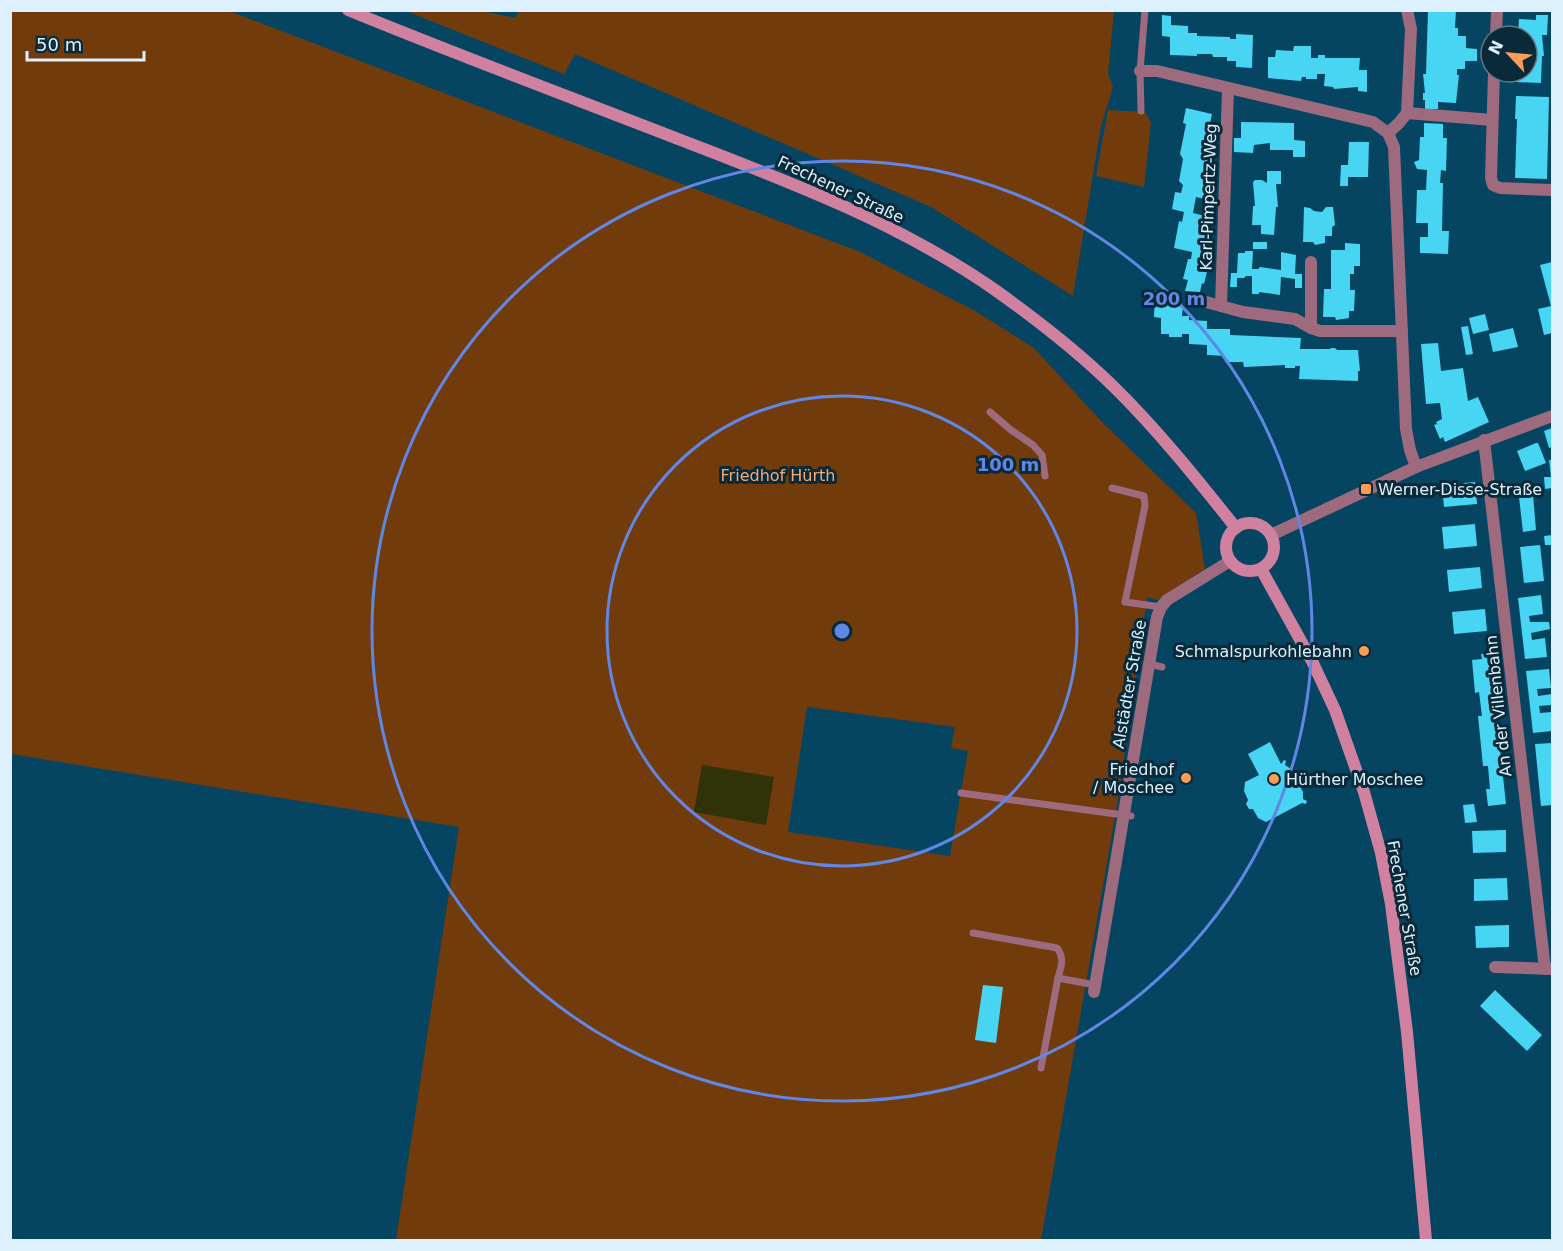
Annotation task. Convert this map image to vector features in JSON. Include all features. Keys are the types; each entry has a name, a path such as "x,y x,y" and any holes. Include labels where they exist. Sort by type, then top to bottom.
{"main road":[{"name":"Frechener Straße","path":"348,10 791,182 868,218 939,256 997,291 1112,385 1175,453 1236,528"},
{"path":"1251,523 1259,525 1271,535 1274,542 1272,558 1261,569 1255,572 1241,570 1230,561 1226,552 1226,543 1236,528 1251,523"},
{"name":"Frechener Straße","path":"1261,569 1312,661 1335,710 1364,792 1381,853 1391,904 1407,1032 1426,1240"}],"street":[{"path":"1388,133 1407,113 1411,29 1407,10"},
{"path":"1140,71 1157,71 1373,122 1388,133 1394,147 1406,429 1416,466"},
{"path":"1494,84 1491,178 1493,185 1500,188 1552,190"},
{"name":"Karl-Pimpertz-Weg","path":"1221,306 1228,89"},
{"path":"1407,113 1492,120"},
{"path":"1311,262 1311,328"},
{"path":"1195,299 1243,312 1295,319 1320,330 1402,331"},
{"path":"1271,535 1416,466 1552,416"},
{"name":"An der Villenbahn","path":"1485,440 1549,969"},
{"name":"Alstädter Straße","path":"1094,988 1155,665 1157,617 1167,600 1230,561"},
{"path":"1495,967 1549,969"}],"lane":[{"path":"1141,111 1140,71 1145,10"},
{"path":"990,412 1033,445 1042,455 1045,476"},
{"path":"1112,488 1144,496 1145,507 1125,602 1161,607"},
{"path":"961,793 1127,816"},
{"path":"973,933 1057,948 1061,953 1062,960 1041,1068"},
{"path":"1058,978 1094,988"}],"green space":[{"path":"520,10 1114,11 1108,74 1113,87 1101,126 1073,296 931,207 575,54 564,74 406,11 483,11 515,18"},
{"name":"Friedhof Hürth","path":"10,11 229,11 860,252 977,312 1034,348 1101,421 1196,513 1205,569 1157,600 1147,597 1117,806 1041,1240 396,1240 459,827 11,754","holes":["807,707 955,727 951,748 968,751 950,856 788,832"]},
{"path":"1108,110 1145,112 1151,123 1144,187 1096,176"}],"shaded area":[{"path":"702,765 774,777 766,825 694,812"}],"building":[{"path":"1428,10 1456,10 1455,28 1458,28 1458,36 1466,36 1466,48 1477,49 1477,61 1465,61 1465,69 1457,69 1457,75 1459,75 1456,103 1438,102 1438,109 1425,109 1425,100 1423,100"},
{"path":"1162,15 1171,16 1171,25 1188,26 1188,33 1197,33 1197,36 1236,39 1236,34 1253,35 1252,68 1236,67 1236,61 1227,61 1227,57 1213,57 1212,54 1170,55 1170,37 1162,36"},
{"path":"1536,15 1548,15 1547,35 1542,35 1544,56 1542,56 1541,83 1539,83 1539,24 1519,24 1519,19 1536,20"},
{"path":"1294,46 1311,46 1311,58 1325,55 1325,58 1360,58 1359,70 1367,70 1367,92 1358,91 1358,87 1334,89 1324,86 1325,74 1317,74 1317,79 1302,77 1301,81 1268,78 1268,57 1275,57 1276,50 1293,51"},
{"path":"1516,96 1549,97 1547,179 1515,178"},
{"path":"1186,108 1212,114 1209,128 1213,129 1208,152 1211,153 1207,175 1212,176 1211,197 1208,200 1196,197 1193,213 1209,217 1205,238 1209,239 1204,262 1209,263 1200,292 1185,291 1188,280 1183,279 1192,252 1174,248 1179,221 1182,222 1184,212 1172,209 1175,192 1181,193 1183,185 1179,181 1183,159 1180,154 1186,124 1183,123"},
{"path":"1241,122 1294,123 1294,140 1305,141 1305,157 1293,157 1293,150 1270,150 1270,143 1254,145 1253,153 1234,152 1234,138 1241,138"},
{"path":"1424,123 1443,124 1443,138 1447,138 1446,171 1441,170 1440,183 1443,183 1442,231 1449,231 1448,254 1420,253 1420,237 1428,237 1428,223 1416,223 1417,190 1426,190 1427,170 1417,169 1414,162 1419,160 1420,137 1424,137"},
{"path":"1349,142 1369,142 1368,177 1348,177 1348,186 1340,186 1341,165 1348,165"},
{"path":"1267,171 1281,171 1281,184 1276,184 1278,207 1276,207 1274,235 1261,234 1261,225 1252,225 1253,206 1255,206 1253,182 1262,180 1267,183"},
{"path":"1304,207 1322,212 1326,207 1333,207 1335,225 1332,227 1332,236 1325,236 1325,243 1315,245 1313,242 1303,242"},
{"path":"1253,242 1267,242 1267,249 1253,249"},
{"path":"1345,243 1360,244 1360,266 1354,266 1354,274 1350,274 1350,290 1355,290 1354,311 1349,311 1349,318 1336,320 1335,317 1323,317 1324,289 1331,289 1331,250 1345,250"},
{"path":"1245,251 1253,251 1252,269 1260,267 1281,270 1281,252 1296,255 1295,274 1302,274 1302,288 1295,288 1295,279 1281,277 1280,295 1259,292 1259,294 1252,294 1252,276 1237,278 1237,287 1230,287 1231,273 1237,273 1238,253 1245,253"},
{"path":"1552,262 1552,333 1544,335 1538,309 1551,306 1540,265"},
{"path":"1155,291 1169,291 1168,304 1183,305 1182,316 1189,316 1189,320 1207,321 1207,329 1230,329 1230,335 1301,338 1300,349 1358,350 1360,371 1358,371 1358,381 1299,379 1300,366 1295,366 1295,368 1285,368 1285,365 1244,367 1243,362 1225,362 1225,356 1207,355 1207,345 1189,344 1189,334 1182,334 1182,337 1169,337 1169,334 1161,334 1161,318 1154,317"},
{"path":"1485,314 1489,330 1473,334 1469,318"},
{"path":"1468,326 1473,354 1466,355 1461,327"},
{"path":"1513,328 1518,347 1493,352 1489,334"},
{"path":"1438,343 1441,371 1463,368 1468,401 1478,397 1489,422 1445,442 1443,437 1440,439 1434,425 1442,419 1440,403 1426,404 1421,344"},
{"path":"1552,428 1552,447 1549,448 1544,431"},
{"path":"1536,443 1546,463 1525,471 1517,451"},
{"path":"1549,460 1552,460 1552,488 1545,489 1544,477 1551,477"},
{"path":"1475,482 1477,504 1444,507 1442,485"},
{"path":"1533,495 1536,530 1523,532 1519,497"},
{"path":"1475,524 1477,546 1444,549 1442,527"},
{"path":"1552,535 1552,545 1545,545 1544,536"},
{"path":"1540,545 1544,581 1524,583 1520,547"},
{"path":"1480,567 1482,588 1449,592 1447,570"},
{"path":"1541,595 1543,614 1529,616 1530,622 1549,622 1550,629 1531,633 1532,640 1545,638 1547,657 1525,659 1518,598"},
{"path":"1485,609 1487,631 1454,634 1452,612"},
{"path":"1481,654 1486,654 1487,659 1490,658 1506,804 1488,806 1486,789 1490,789 1488,766 1483,766 1478,716 1482,716 1479,692 1475,693 1472,660 1482,659"},
{"path":"1549,669 1551,688 1537,689 1538,696 1552,694 1552,705 1539,706 1540,713 1552,712 1552,731 1533,733 1526,671"},
{"name":"Hürther Moschee","path":"1270,742 1281,764 1284,760 1286,761 1285,765 1291,769 1303,792 1303,799 1307,801 1306,804 1302,803 1266,822 1258,818 1253,809 1249,809 1244,791 1245,782 1259,775 1248,754"},
{"path":"1552,743 1552,805 1541,806 1535,744"},
{"path":"1474,804 1477,822 1465,823 1463,805"},
{"path":"1506,830 1506,852 1473,853 1472,831"},
{"path":"1507,878 1508,900 1474,901 1474,879"},
{"path":"1509,925 1509,947 1476,948 1475,926"},
{"path":"983,985 1003,987 996,1043 975,1040"},
{"path":"1495,990 1542,1035 1527,1051 1480,1006"}],"place":[{"name":"Werner-Disse-Straße","path":"1366,489"},
{"name":"Schmalspurkohlebahn","path":"1364,651"},
{"name":"Friedhof / Moschee","path":"1186,778"},
{"name":"Hürther Moschee","path":"1274,779"}]}
